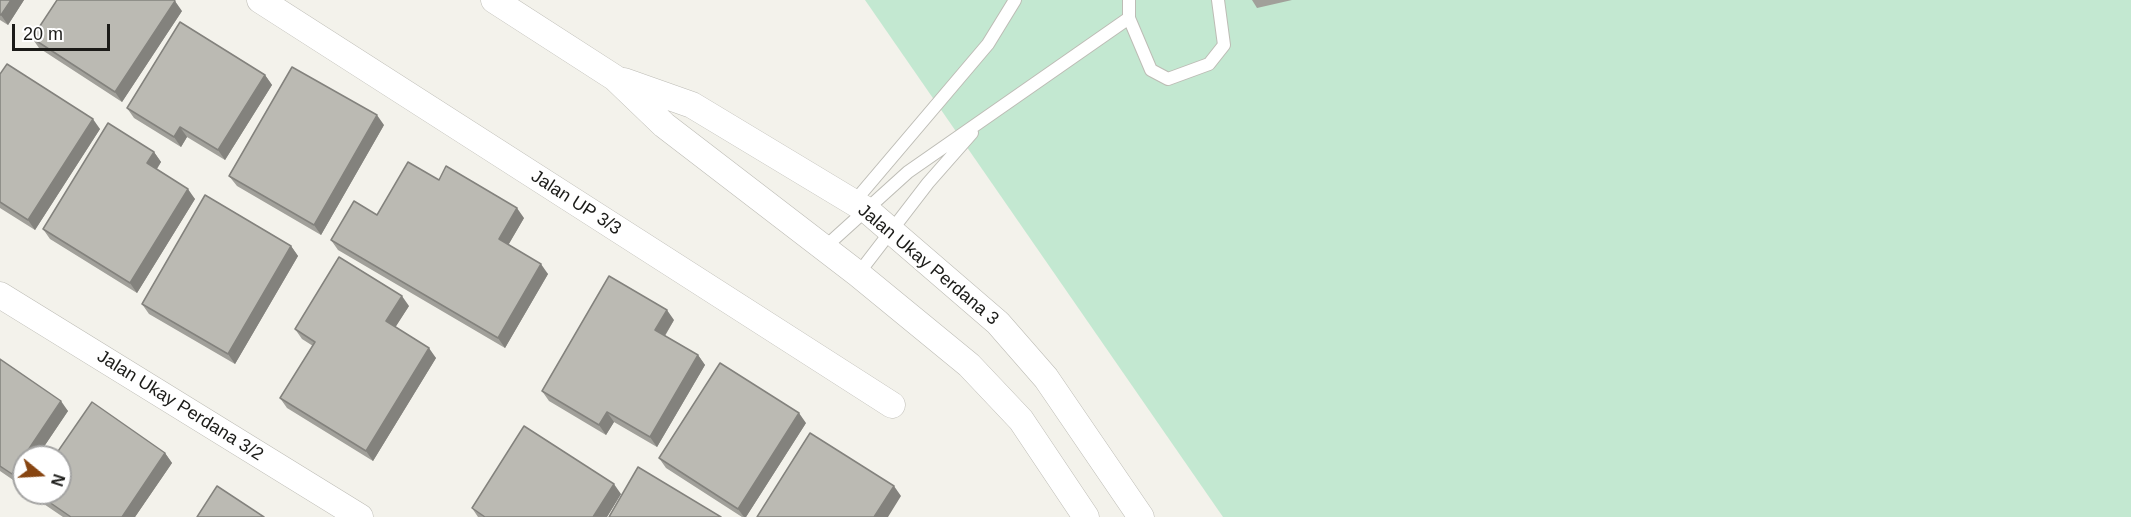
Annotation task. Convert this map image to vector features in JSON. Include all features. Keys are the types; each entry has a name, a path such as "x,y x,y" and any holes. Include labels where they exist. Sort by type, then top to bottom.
{"street":[{"name":"Jalan UP 3/3","path":"260,0 892,405"},
{"name":"Jalan Ukay Perdana 3","path":"494,0 615,78 664,125 858,274 969,365 1022,420 1086,517"},
{"name":"Jalan Ukay Perdana 3","path":"615,78 692,105 861,207 891,231 998,323 1046,378 1140,517"},
{"name":"Jalan Ukay Perdana 3/2","path":"0,295 360,517"}],"lane":[{"path":"824,248 861,207 988,44 1016,0"},
{"path":"1129,0 1129,18 1151,70 1167,79 1209,64 1224,45 1218,0"},
{"path":"861,207 987,116 1063,67 1129,18"},
{"path":"858,274 928,183 987,116"}],"green space":[{"path":"865,0 2131,0 2131,517 1223,517"}],"building":[{"path":"0,0 11,0 1,15 0,15"},
{"path":"57,0 175,1 115,92 32,38"},
{"path":"180,22 265,75 218,150 180,127 174,137 127,108"},
{"path":"7,64 93,119 28,220 0,202 0,74"},
{"path":"292,67 377,115 314,225 229,176"},
{"path":"108,123 154,152 147,163 188,189 130,283 43,229"},
{"path":"408,162 439,180 446,166 517,208 499,239 541,264 498,338 331,240 354,201 377,215"},
{"path":"205,195 291,246 228,354 142,304"},
{"path":"339,257 402,296 386,321 429,348 366,451 280,398 315,342 295,329"},
{"path":"609,276 667,310 655,330 698,355 650,437 607,412 599,425 542,391"},
{"path":"0,359 61,401 31,445 12,445 12,474 0,466"},
{"path":"720,363 799,413 738,509 659,458"},
{"path":"92,402 165,453 122,517 71,517 54,505 72,505 72,445 62,445"},
{"path":"524,426 614,484 593,517 485,517 472,508"},
{"path":"810,433 894,486 874,517 757,517"},
{"path":"638,467 721,517 609,517"},
{"path":"217,486 264,517 197,517"}]}
